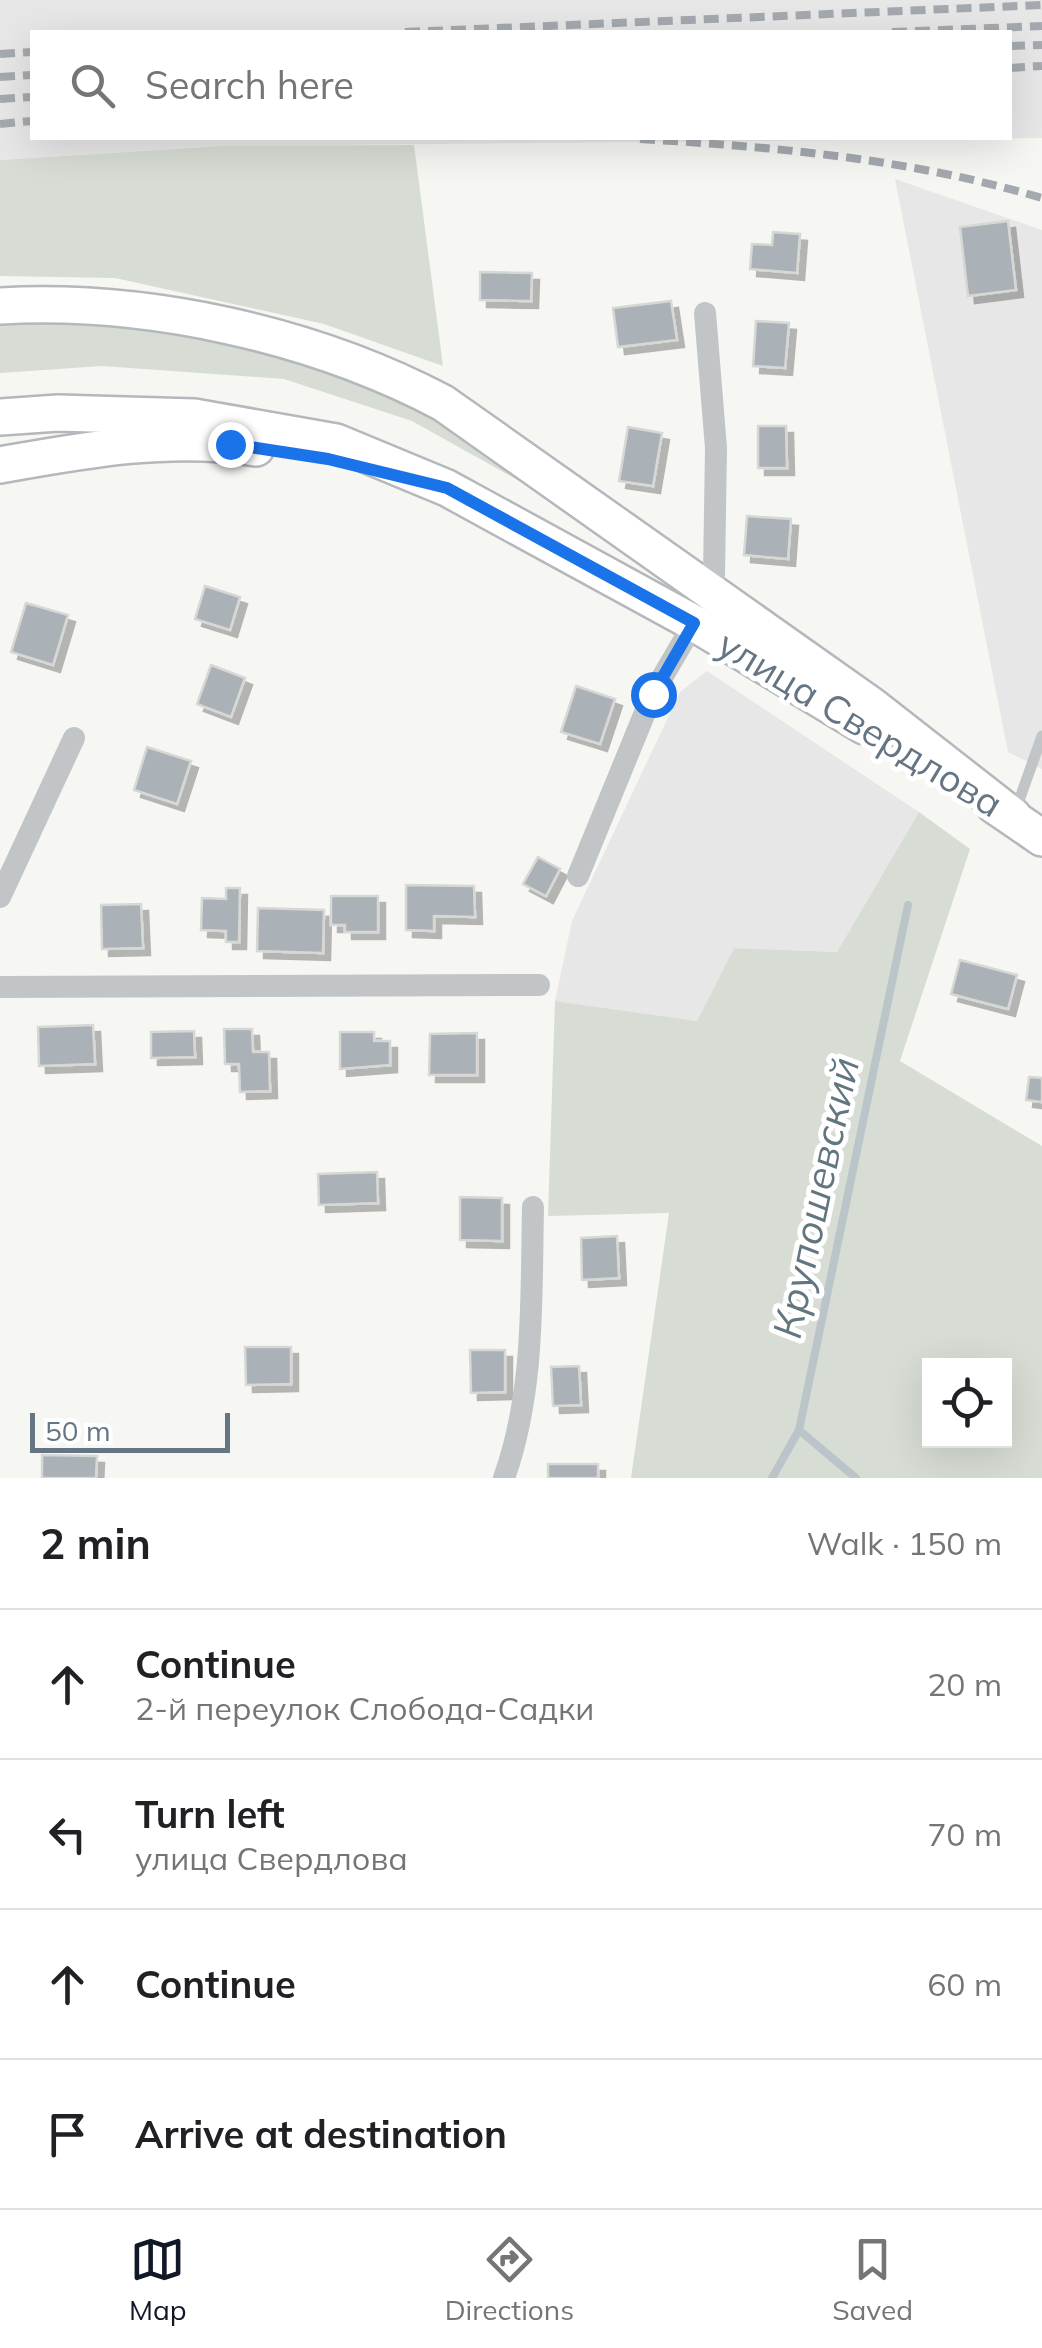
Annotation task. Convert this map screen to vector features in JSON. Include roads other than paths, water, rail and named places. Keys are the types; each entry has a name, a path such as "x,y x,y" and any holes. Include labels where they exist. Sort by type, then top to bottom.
{"main road":[{"path":"0,306 68,305 204,323 315,350 403,382 442,403 700,606"},
{"name":"улица Свердлова","path":"0,417 123,413 247,425 336,442 447,488 700,606 872,705 1042,838"},
{"path":"0,465 105,446 230,444 328,459 447,488"}],"street":[{"path":"578,876 653,694 714,576 716,448 705,313"},
{"path":"0,897 74,738"},
{"path":"0,986 539,985"},
{"path":"504,1478 517,1440 529,1366 533,1207"}],"lane":[{"path":"1013,816 1042,736"}],"waterway":[{"name":"Крупошевский","path":"856,1478 799,1430 908,905"},
{"path":"772,1478 799,1430"}],"railway":[{"path":"452,30 1042,5"},
{"path":"942,30 1042,26"},
{"path":"1012,46 1042,45"},
{"path":"0,54 30,52"},
{"path":"1012,68 1042,66"},
{"path":"0,77 30,75"},
{"path":"0,99 30,97"},
{"path":"0,124 30,121"},
{"path":"655,140 893,164 1042,198"}]}
